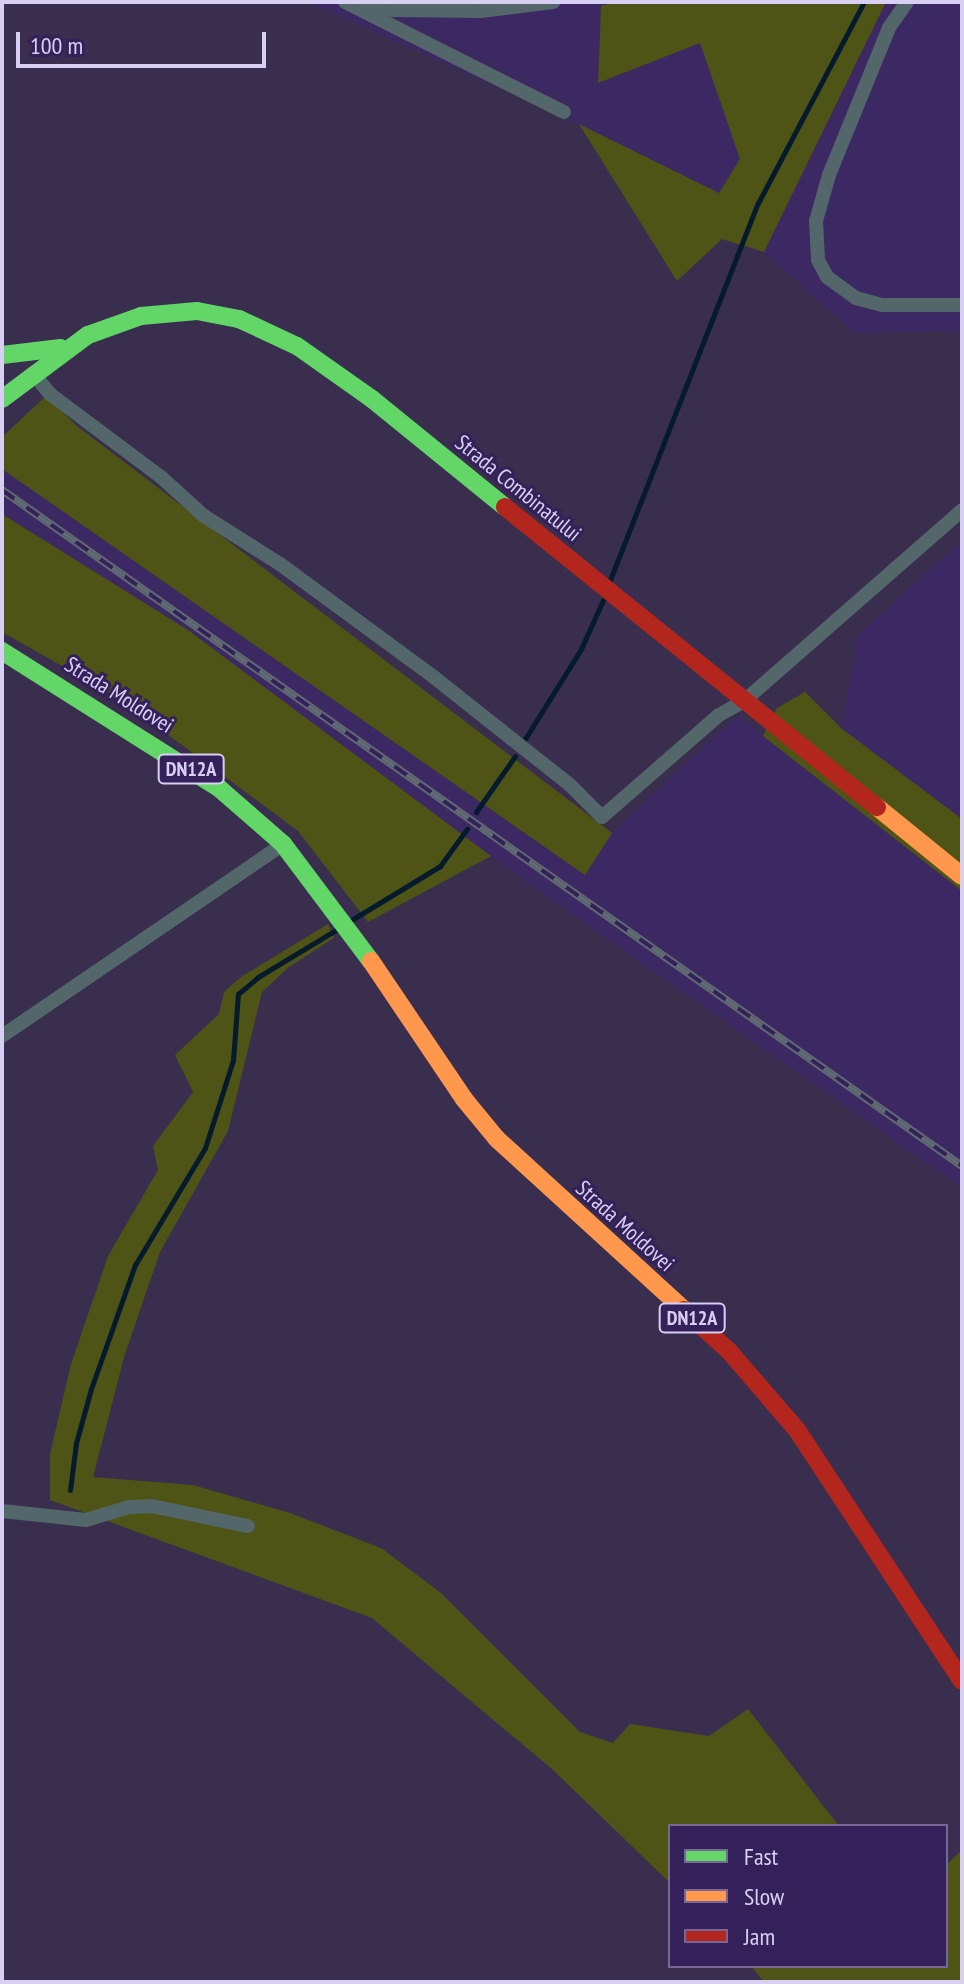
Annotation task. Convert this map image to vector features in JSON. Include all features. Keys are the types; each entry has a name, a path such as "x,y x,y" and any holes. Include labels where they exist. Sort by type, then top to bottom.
{"main road":[{"name":"Strada Combinatului","path":"2,399 70,346 113,324 176,311 216,314 265,329 307,353 372,399 962,876"},
{"path":"2,355 70,346"},
{"path":"2,638 90,706"},
{"name":"Strada Moldovei","path":"2,651 220,789 283,844 343,920 464,1099 497,1139 729,1351 797,1430 962,1681"}],"street":[{"path":"348,2 394,10 481,11 553,2"},
{"path":"348,2 564,112"},
{"path":"907,2 889,28 829,175 816,221 818,260 827,277 856,298 882,305 962,305"},
{"path":"33,373 50,394 161,477 204,516 280,564 435,678 570,785 602,817 719,715 744,701 962,510"},
{"path":"2,1036 283,844"},
{"path":"2,1511 86,1520 129,1507 152,1506 248,1526"}],"shaded area":[{"path":"308,2 614,2 601,6 599,83 700,43 740,159 719,193 579,124"},
{"path":"886,2 962,2 962,331 855,333 764,252"},
{"path":"2,469 585,875 612,833 737,716 962,891 962,1188 522,879 188,630 2,514"},
{"path":"962,541 962,819 841,728 858,635"}],"green space":[{"path":"614,2 886,2 764,252 722,239 677,281 579,124 719,193 740,159 700,43 598,83 601,6"},
{"path":"46,396 77,426 612,833 585,875 2,469 2,437"},
{"path":"2,514 188,630 491,856 368,922 298,831 120,699 2,632"},
{"path":"805,692 841,728 962,819 962,891 763,736 777,708"},
{"path":"328,924 334,938 289,967 262,992 228,1131 160,1252 125,1354 93,1477 193,1485 290,1513 381,1548 441,1593 580,1732 613,1743 630,1724 709,1736 748,1709 837,1824 668,1824 668,1881 553,1770 372,1618 50,1500 50,1454 71,1364 108,1256 158,1170 153,1146 193,1092 175,1055 219,1014 224,992 241,977"},
{"path":"962,1850 962,1982 764,1982 753,1968 948,1968 948,1863"}],"waterway":[{"path":"610,580 758,203 864,2"},
{"path":"525,739 581,649 603,600"},
{"path":"476,812 515,756"},
{"path":"353,919 440,866 467,829"},
{"path":"70,1490 76,1443 91,1389 135,1265 205,1148 233,1060 238,994 258,977 339,928"}],"railway":[{"path":"2,490 962,1166"}],"traffic: fast":[{"path":"2,399 88,335 141,316 197,311 239,319 297,346 372,399 505,507"},
{"path":"2,355 61,348"},
{"path":"2,651 220,789 283,844 371,961"}],"traffic: slow":[{"path":"877,807 962,876"},
{"path":"371,961 464,1099 497,1139 684,1310"}],"traffic: jam":[{"path":"505,507 877,807"},
{"path":"684,1310 729,1351 797,1430 962,1681"}]}
